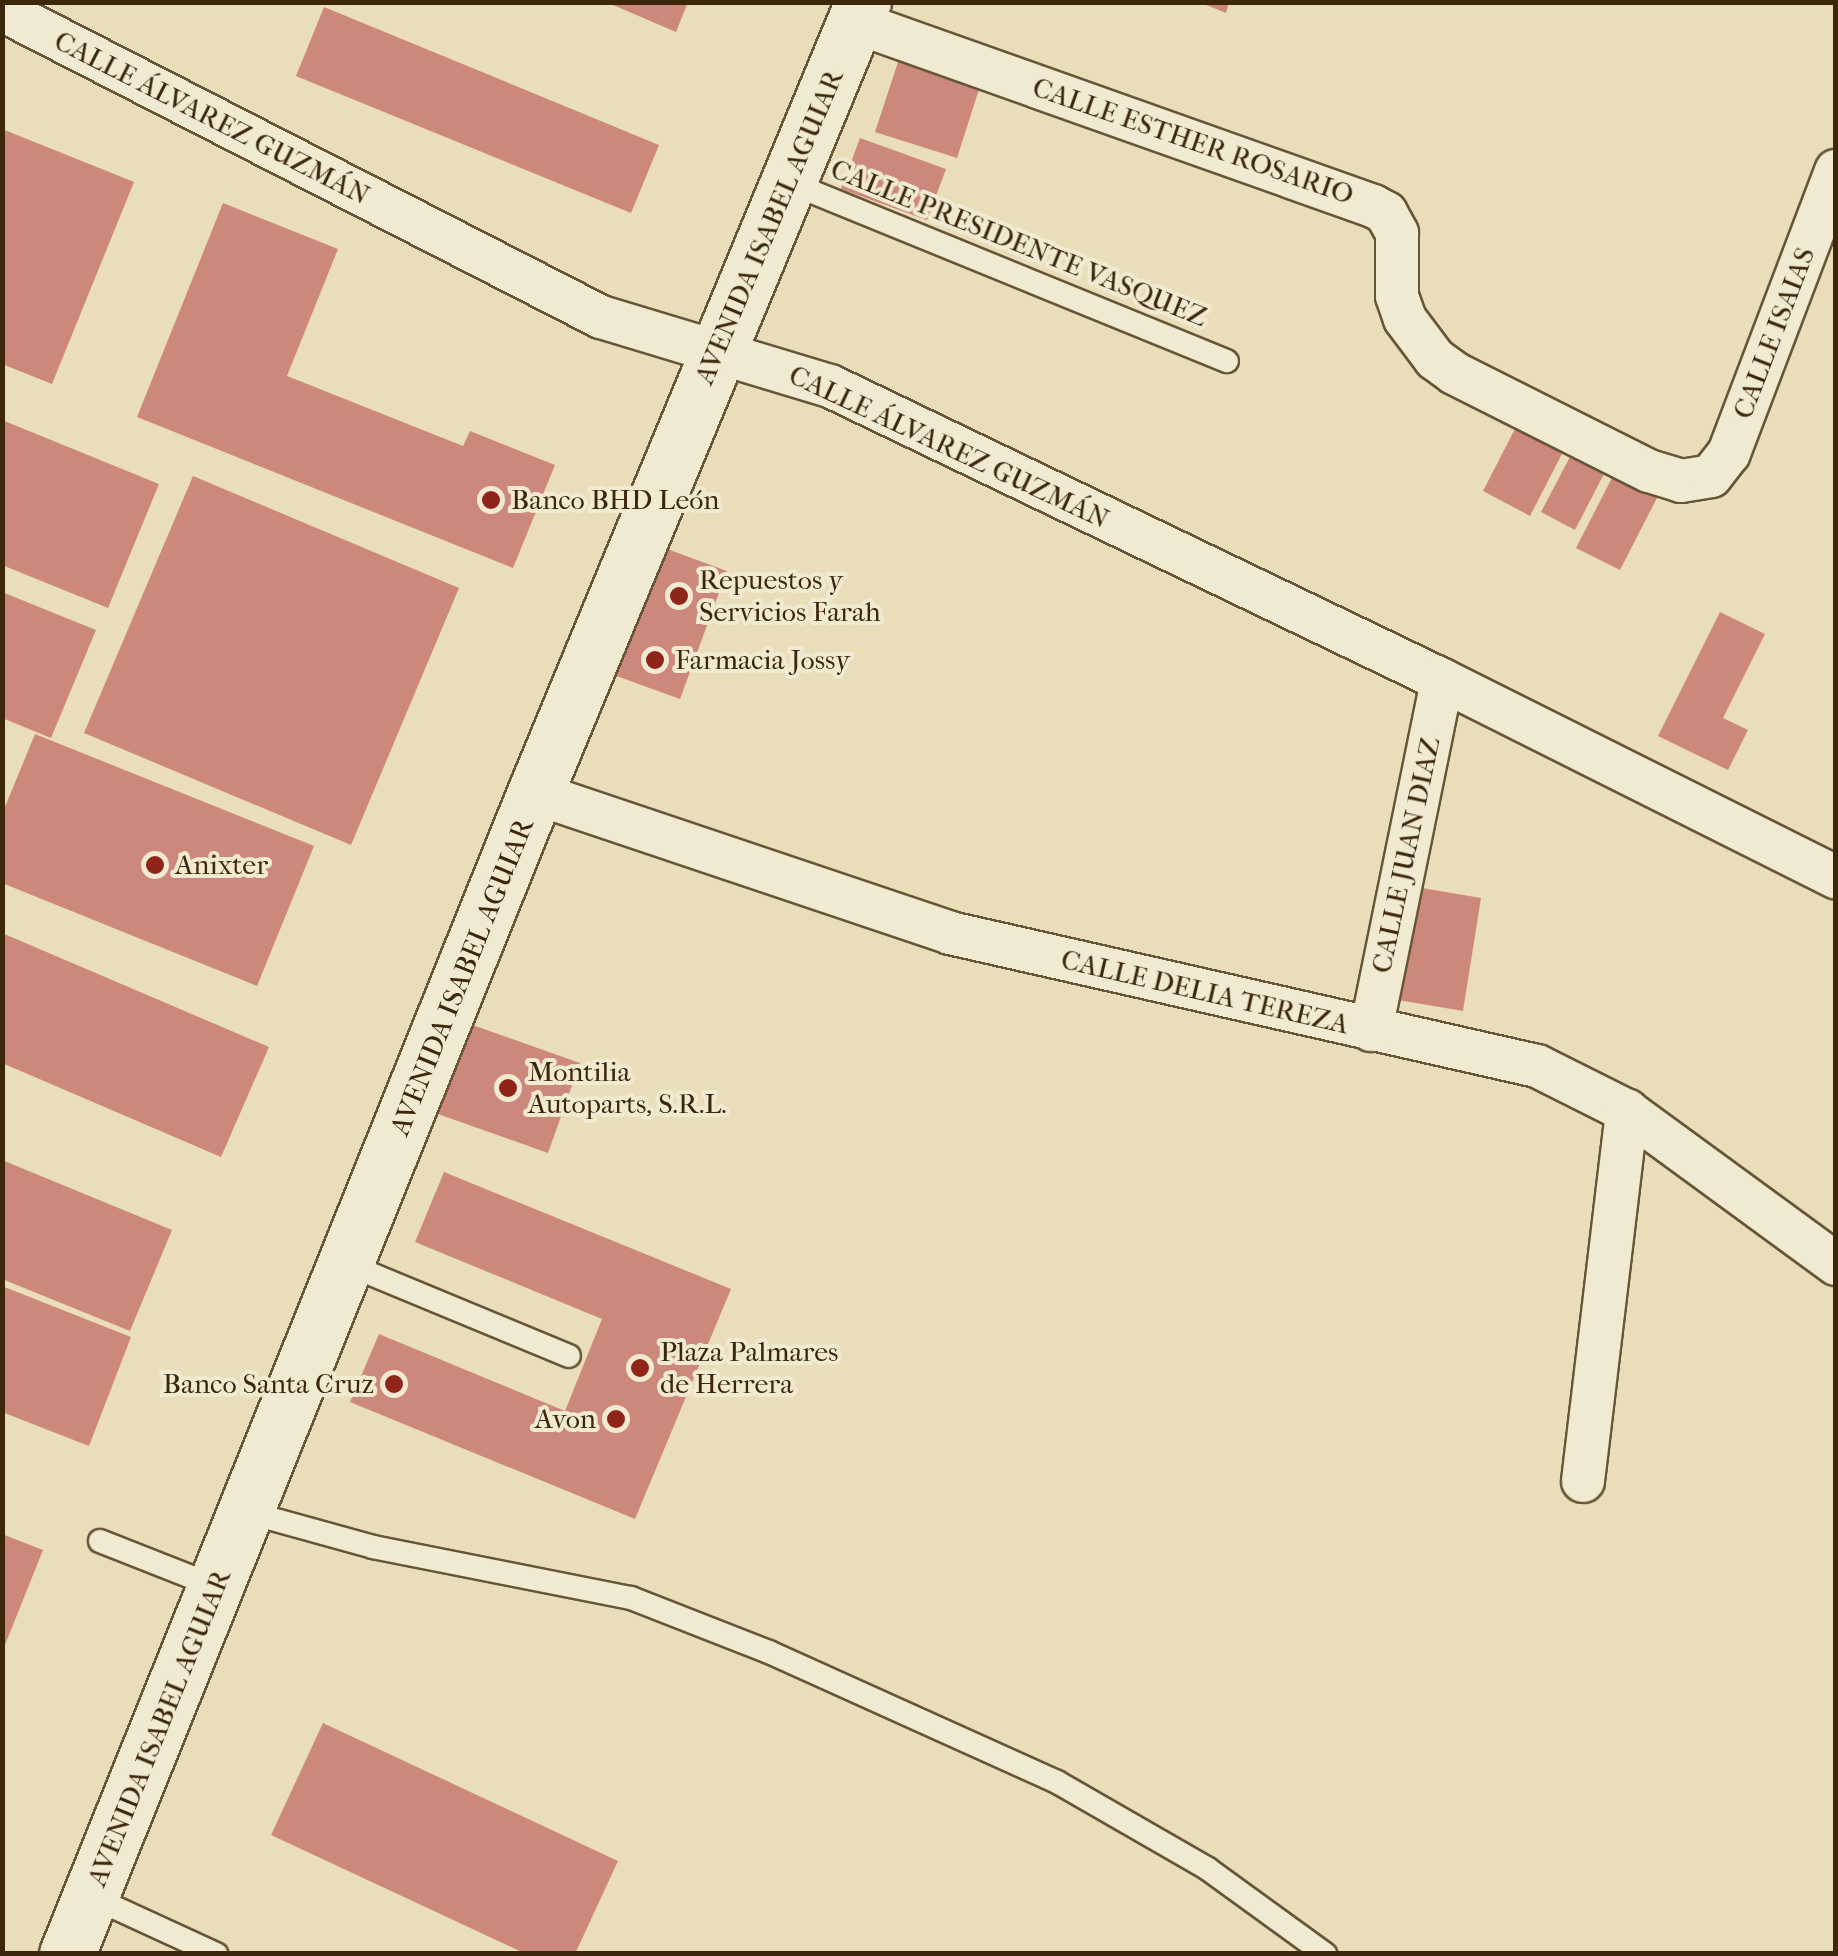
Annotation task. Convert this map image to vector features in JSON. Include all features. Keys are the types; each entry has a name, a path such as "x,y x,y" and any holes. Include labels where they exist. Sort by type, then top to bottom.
{"main road":[{"name":"AVENIDA ISABEL AGUIAR","path":"67,1954 535,793 859,12"}],"street":[{"name":"CALLE ÁLVAREZ GUZMÁN","path":"2,10 601,317 830,386 1442,680 1836,876"},
{"name":"CALLE ESTHER ROSARIO","path":"859,12 1386,213 1398,233 1397,296 1405,319 1435,359 1454,374 1649,471 1697,482"},
{"name":"CALLE ISAIAS","path":"1697,482 1710,476 1729,452 1836,171"},
{"name":"CALLE JUAN DIAZ","path":"1370,1030 1442,680"},
{"name":"CALLE DELIA TEREZA","path":"535,793 950,933 1537,1066 1627,1111 1836,1264"},
{"path":"1584,1481 1627,1111"}],"lane":[{"name":"CALLE PRESIDENTE VASQUEZ","path":"788,182 1228,361"},
{"path":"347,1264 569,1356"},
{"path":"248,1512 373,1547 631,1598 769,1652 1056,1782 1208,1869 1325,1954"},
{"path":"100,1541 217,1587"},
{"path":"90,1896 216,1954"}],"building":[{"path":"606,2 688,2 676,32"},
{"path":"1199,2 1229,2 1226,13"},
{"path":"324,7 659,145 631,213 296,76"},
{"path":"900,56 981,83 957,158 875,132"},
{"path":"2,129 134,182 52,384 2,364"},
{"path":"860,138 946,169 927,220 841,189"},
{"path":"223,203 338,249 287,376 463,446 470,431 555,465 513,568 137,417"},
{"path":"2,420 159,484 108,608 2,565"},
{"path":"1519,421 1566,446 1530,516 1483,491"},
{"path":"1572,453 1606,470 1575,530 1541,512"},
{"path":"1615,472 1659,494 1620,570 1576,548"},
{"path":"193,476 459,588 351,845 84,733"},
{"path":"659,546 727,571 680,699 611,674"},
{"path":"2,592 96,630 51,738 2,718"},
{"path":"1720,612 1765,634 1723,718 1748,730 1728,770 1658,736"},
{"name":"Anixter","path":"35,734 314,846 257,986 2,883 2,814"},
{"path":"1416,887 1481,898 1463,1011 1398,1000"},
{"path":"2,933 269,1047 221,1157 2,1063"},
{"name":"Montilia Autoparts, S.R.L.","path":"467,1023 580,1063 548,1153 435,1113"},
{"path":"2,1160 172,1230 130,1331 2,1279"},
{"name":"Plaza Palmares de Herrera","path":"444,1172 731,1289 635,1519 350,1402 379,1334 565,1411 602,1319 415,1242"},
{"path":"2,1286 131,1337 89,1446 2,1412"},
{"path":"2,1534 43,1550 3,1650 2,1650"},
{"path":"323,1723 618,1861 575,1954 526,1954 271,1835"}],"place":[{"name":"Banco BHD León","path":"491,500"},
{"name":"Repuestos y Servicios Farah","path":"679,596"},
{"name":"Farmacia Jossy","path":"655,660"},
{"name":"Anixter","path":"155,865"},
{"name":"Montilia Autoparts, S.R.L.","path":"508,1088"},
{"name":"Plaza Palmares de Herrera","path":"640,1368"},
{"name":"Banco Santa Cruz","path":"394,1384"},
{"name":"Avon","path":"616,1419"}]}
